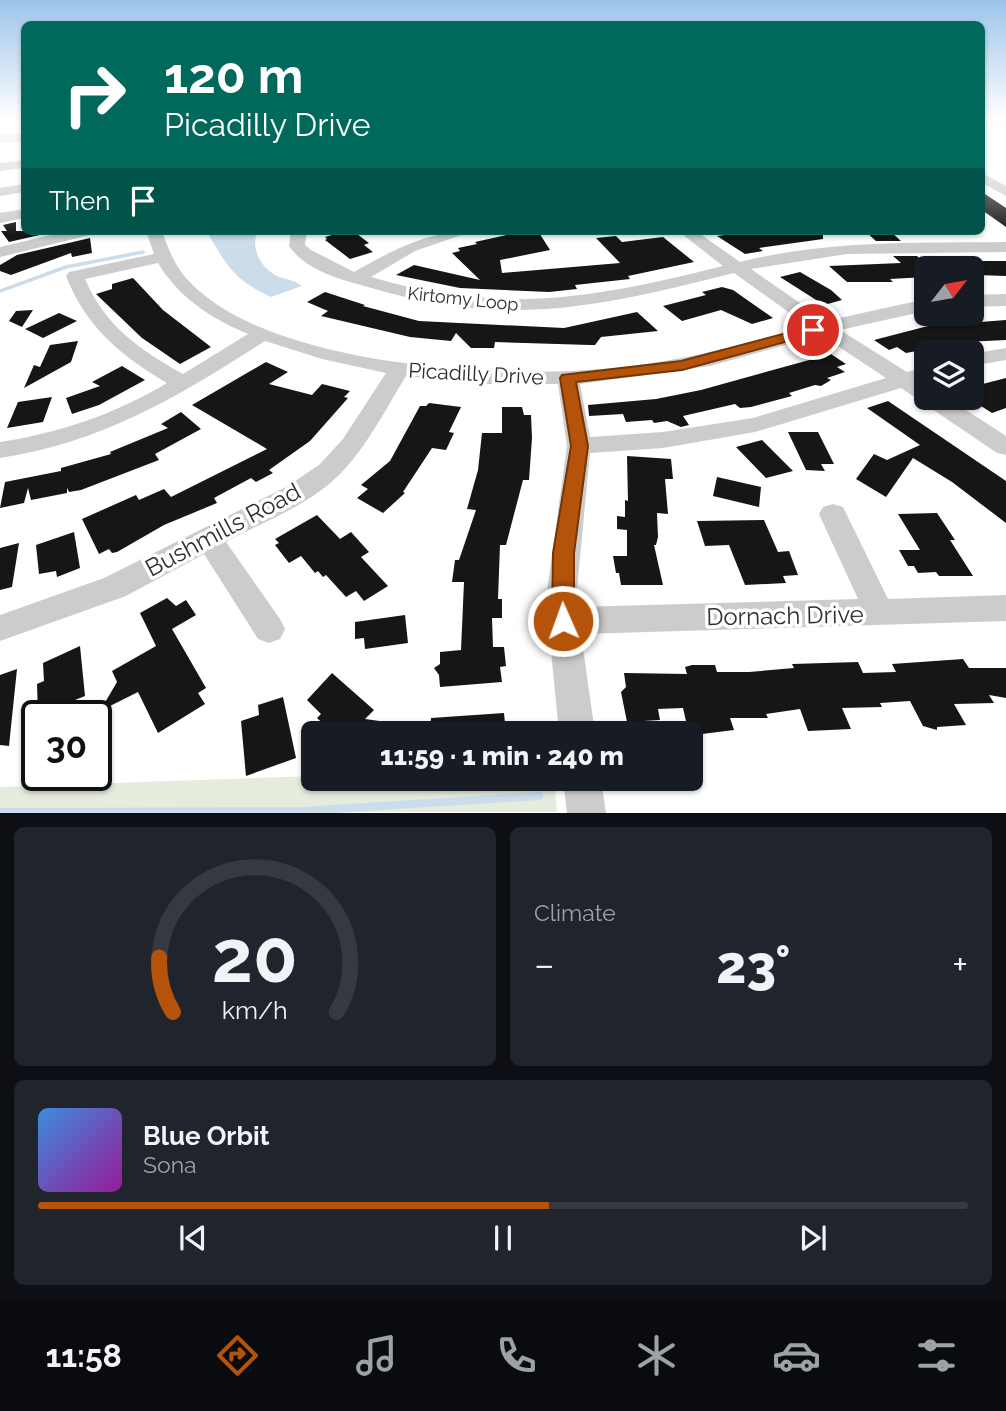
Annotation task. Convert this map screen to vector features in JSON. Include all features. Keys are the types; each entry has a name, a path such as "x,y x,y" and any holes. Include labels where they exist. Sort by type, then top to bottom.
{"street":[{"path":"0,167 21,164"},
{"path":"985,179 1006,192"},
{"path":"0,192 21,188"},
{"path":"0,218 21,214"},
{"path":"0,252 71,235"},
{"name":"Picadilly Drive","path":"155,235 171,270 196,296 216,311 262,334 312,351 399,370 482,378 568,378 622,374 682,365 822,327 914,306"},
{"name":"Kirtomy Loop","path":"299,235 298,246 305,255 318,264 356,278 435,300 533,306 617,296 736,268 816,253 1006,247"},
{"path":"356,278 409,248 452,235"},
{"path":"691,235 822,327 914,376"},
{"path":"924,235 939,248"},
{"path":"163,257 75,276 85,304 107,333 139,357 183,383"},
{"path":"984,301 1006,300"},
{"path":"0,450 70,438 108,425 262,334"},
{"path":"984,358 1006,354"},
{"name":"Bushmills Road","path":"0,628 115,587 295,494 328,471 352,445 399,370"},
{"path":"579,446 663,440 755,425 914,377"},
{"path":"568,378 579,446 564,553 563,621 576,721"},
{"path":"950,410 1006,447"},
{"path":"833,514 880,613"},
{"path":"209,539 269,629"},
{"name":"Dornach Drive","path":"563,621 1006,608"},
{"path":"584,791 587,813"}],"shaded area":[{"path":"301,776 301,791 555,791 557,812 0,812 0,787 21,786 21,791 112,791 112,783"}],"water":[{"path":"208,235 257,235 256,250 265,267 275,275 302,286 271,297 247,284 220,254"}],"building":[{"path":"985,194 1006,208 1006,227 985,212"},
{"path":"16,222 16,231 21,231 21,235 40,235 9,242 1,231 7,231 3,225"},
{"path":"358,235 369,243 364,245 373,252 350,259 325,240 325,237"},
{"path":"506,235 541,235 550,250 500,260 502,273 620,263 596,238 616,236 622,242 663,237 694,262 628,276 630,279 575,285 577,289 549,292 460,288 396,275 414,265 480,280 452,253 460,251 458,248 477,244 475,242"},
{"path":"823,235 823,239 759,248 763,251 745,254 717,236"},
{"path":"869,235 894,235 901,241 876,241"},
{"path":"90,238 92,253 72,257 71,253 11,275 0,271 0,265 17,255"},
{"path":"893,256 914,256 914,278 890,279 893,282 847,282 829,266 901,263"},
{"path":"984,261 1006,261 1006,276 984,275"},
{"path":"800,272 831,290 842,300 824,305 780,277"},
{"path":"133,278 163,310 211,347 180,364 142,338 96,294 112,289 112,284"},
{"path":"722,287 733,290 773,318 752,324 721,310 682,321 663,306 706,295 702,292"},
{"path":"325,292 365,305 363,306 419,321 564,328 637,312 658,331 601,337 595,345 495,342 494,348 471,348 456,333 451,341 410,337 321,316 328,311 307,302"},
{"path":"33,310 22,327 9,321 16,311"},
{"path":"59,313 77,321 43,338 25,329"},
{"path":"1006,320 1006,340 914,340 914,351 906,353 897,347 889,350 874,340 928,326 984,326 984,322"},
{"path":"78,341 71,362 24,388 34,365 40,367 50,345"},
{"path":"831,354 846,364 837,367 845,372 827,378 831,380 821,386 815,385 789,393 792,396 751,407 740,408 735,404 683,416 689,425 681,427 667,421 654,423 652,420 626,422 623,414 589,416 588,405 656,399 701,390"},
{"path":"266,362 288,372 269,384 312,395 322,384 350,391 344,397 348,398 310,441 269,470 273,473 256,482 251,478 214,498 217,503 164,525 117,552 112,553 109,549 99,554 82,519 136,495 139,500 164,489 171,497 267,449 192,405"},
{"path":"122,366 145,380 99,405 72,414 66,398 100,386 92,382"},
{"path":"1006,378 1006,408 992,413 984,408 984,384"},
{"path":"52,397 43,422 7,428 18,402"},
{"path":"888,401 1006,481 1006,523 952,482 913,458 886,497 856,479 874,454 887,460 920,445 867,408"},
{"path":"429,403 461,407 449,432 454,433 446,450 432,448 403,492 405,493 383,513 357,498 368,489 361,485 390,461 420,406"},
{"path":"502,407 522,407 524,415 531,415 532,438 529,480 523,480 506,545 500,545 498,599 502,599 502,618 492,618 493,647 504,647 506,666 500,667 502,682 440,687 439,675 434,668 440,664 440,652 461,650 464,582 452,582 455,560 459,560 476,510 467,509 478,470 482,433 502,433"},
{"path":"181,412 201,429 155,454 159,460 81,490 69,492 67,488 67,493 31,500 28,488 24,503 0,508 5,482 61,471 61,468 111,454 110,452 168,428 161,424"},
{"path":"788,432 818,432 834,464 821,464 825,471 806,470"},
{"path":"762,440 793,471 766,478 736,447"},
{"path":"627,456 671,459 673,479 665,479 668,514 657,513 658,537 654,545 663,585 621,585 619,573 616,573 613,556 627,556 627,530 617,529 617,516 625,517 625,500 628,501"},
{"path":"717,477 761,487 759,507 713,496"},
{"path":"937,513 955,540 950,540 973,576 918,573 914,566 908,566 899,550 920,550 898,514"},
{"path":"317,515 340,539 351,532 369,552 361,557 388,586 364,601 356,591 346,597 326,575 323,577 318,571 315,573 301,556 289,563 275,545 279,543 275,539"},
{"path":"764,520 778,552 789,551 798,575 783,576 786,583 745,585 729,545 705,546 697,521"},
{"path":"74,532 80,568 57,577 56,571 39,574 36,545"},
{"path":"19,543 12,587 0,590 0,548"},
{"path":"167,598 176,606 186,600 196,615 172,629 206,688 198,693 205,704 158,733 138,692 112,705 112,700 106,700 117,682 112,671 156,646 140,613"},
{"path":"405,615 408,643 365,649 364,638 355,639 355,622"},
{"path":"80,646 85,696 75,700 38,700 37,684 44,681 43,663"},
{"path":"963,659 969,668 1006,668 1006,698 989,695 994,703 954,704 966,725 937,727 937,730 923,726 910,701 880,703 882,707 842,708 851,729 808,731 800,709 766,714 768,718 730,718 734,730 703,734 703,721 686,721 683,708 658,709 660,720 627,721 621,692 626,687 624,673 687,674 685,667 692,665 715,665 717,672 749,672 794,668 792,664 858,662 863,673 896,672 892,664"},
{"path":"17,669 9,746 0,745 0,675"},
{"path":"332,673 374,710 365,719 379,721 320,721 317,718 321,714 307,700"},
{"path":"283,697 296,758 246,776 241,721 259,715 258,705"},
{"path":"504,713 505,721 431,721 431,718"}],"waterway":[{"path":"0,291 66,267 143,252"},
{"path":"0,812 303,811 539,796"}],"route":[{"path":"563,621 561,599 564,553 579,446 568,378 622,374 682,365 739,352 813,330"}]}
